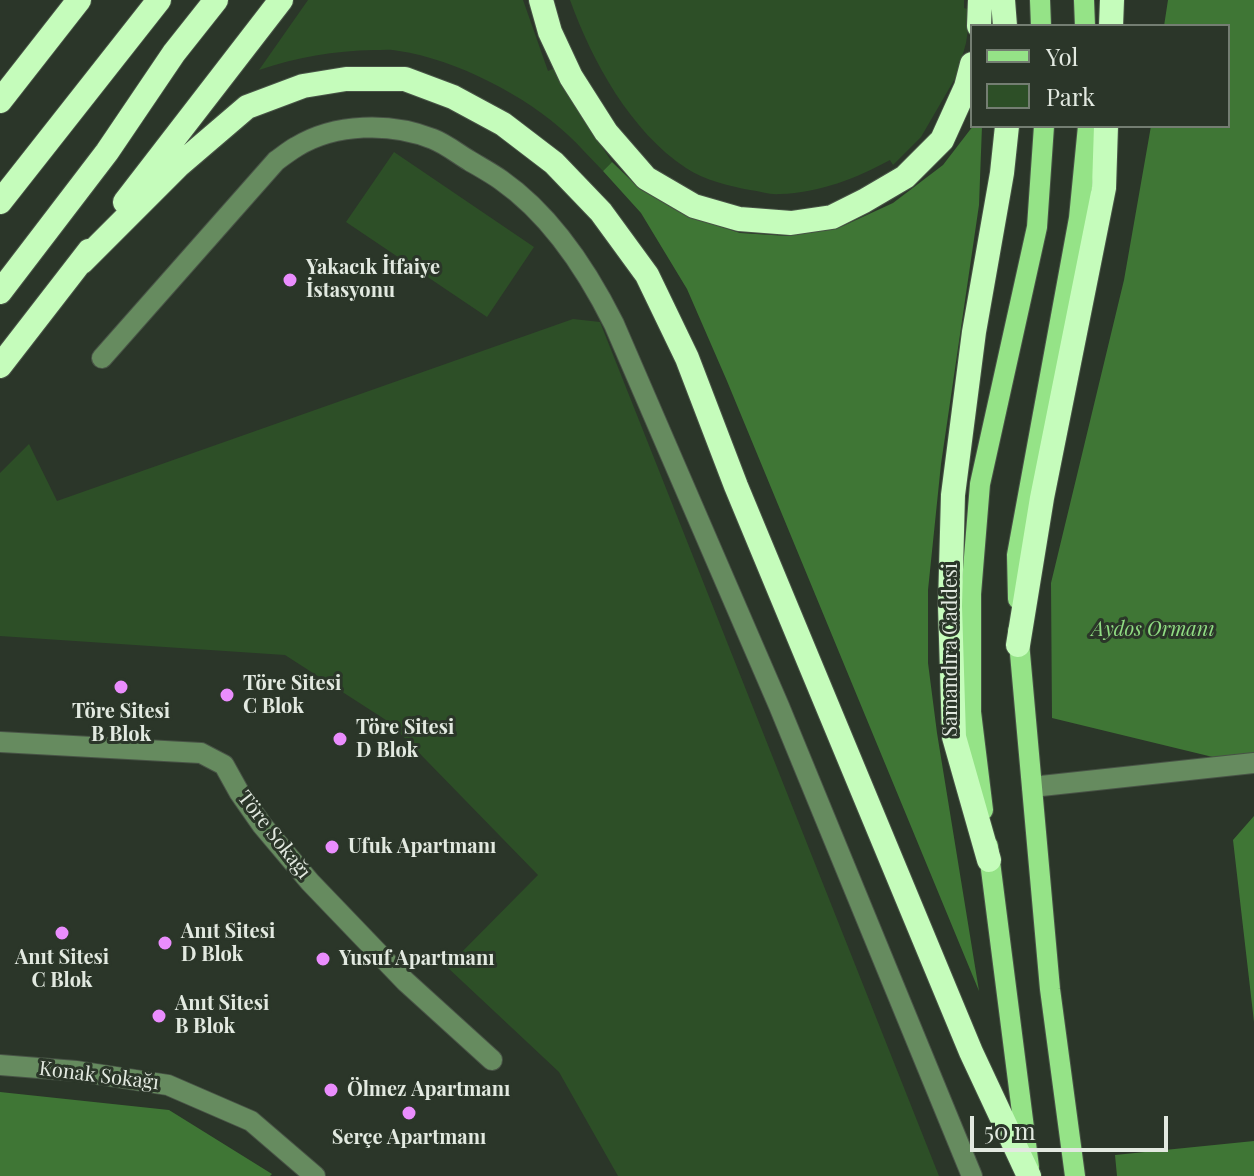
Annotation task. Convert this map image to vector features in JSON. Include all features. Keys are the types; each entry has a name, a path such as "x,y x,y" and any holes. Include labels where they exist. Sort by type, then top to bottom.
{"highway":[{"path":"0,101 79,0"},
{"path":"0,202 159,0"},
{"path":"0,292 107,152 174,53 216,0"},
{"path":"0,366 281,0"},
{"path":"541,0 550,32 571,77 606,132 646,178 694,206 739,219 791,223 832,217 905,177 942,140 970,72"},
{"path":"979,24 980,0"},
{"path":"1003,0 1005,24"},
{"path":"1111,24 1112,0"},
{"path":"82,262 178,166 247,107 303,86 346,79 405,79 453,97 503,124 554,163 601,212 647,275 680,344 971,1052 1030,1176"},
{"path":"989,860 954,737 950,606 953,495 974,332 1002,173 1007,128"},
{"path":"1018,645 1042,498 1104,188 1106,128"}],"main road":[{"path":"1040,0 1041,24"},
{"path":"1084,0 1085,24"},
{"name":"Samandıra Caddesi","path":"1030,1176 971,712 971,594 980,484 1037,227 1044,128"},
{"path":"1075,1176 1050,989 1018,645 1017,555 1079,218 1088,128"}],"street":[{"path":"102,358 276,161 297,146 320,136 368,127 414,132 435,140 503,181 532,207 580,263 614,324 779,706 973,1175"},
{"name":"Töre Sokağı","path":"0,742 201,753 224,765 262,825 310,882 405,981 492,1060"},
{"path":"1032,787 1254,763"},
{"name":"Konak Sokağı","path":"0,1065 76,1071 168,1085 251,1121 315,1176"}],"green space":[{"path":"308,0 523,0 548,71 555,68 612,162 603,171 568,135 511,93 466,71 421,55 390,50 344,52 302,58 259,70"},
{"path":"570,0 964,0 964,8 971,10 957,75 921,137 893,165 890,160 837,183 809,191 776,194 709,179 686,168 666,153 631,115 616,93 590,47"},
{"name":"Aydos Ormanı","path":"1168,0 1254,0 1254,767 1052,718 1051,583 1124,280 1151,128 1230,128 1230,24 1164,24"},
{"path":"971,128 982,128 979,205 941,464 928,590 928,663 979,991 687,289 641,213 603,171 612,162 640,189 688,216 740,233 787,236 843,226 893,203 943,165"},
{"path":"394,152 534,247 487,317 346,222"},
{"path":"573,319 600,322 939,1176 618,1176 559,1072 447,967 538,875 389,722 285,655 0,636 0,473 29,444 57,501"},
{"path":"1254,816 1254,1022 1233,840"},
{"path":"0,1092 169,1110 272,1174 0,1176"},
{"path":"1254,1141 1254,1176 1117,1176 1115,1155"}],"place":[{"name":"Yakacık İtfaiye İstasyonu","path":"290,280"},
{"name":"Töre Sitesi B Blok","path":"121,687"},
{"name":"Töre Sitesi C Blok","path":"227,695"},
{"name":"Töre Sitesi D Blok","path":"340,739"},
{"name":"Ufuk Apartmanı","path":"332,847"},
{"name":"Anıt Sitesi C Blok","path":"62,933"},
{"name":"Anıt Sitesi D Blok","path":"165,943"},
{"name":"Yusuf Apartmanı","path":"323,959"},
{"name":"Anıt Sitesi B Blok","path":"159,1016"},
{"name":"Ölmez Apartmanı","path":"331,1090"},
{"name":"Serçe Apartmanı","path":"409,1113"}]}
